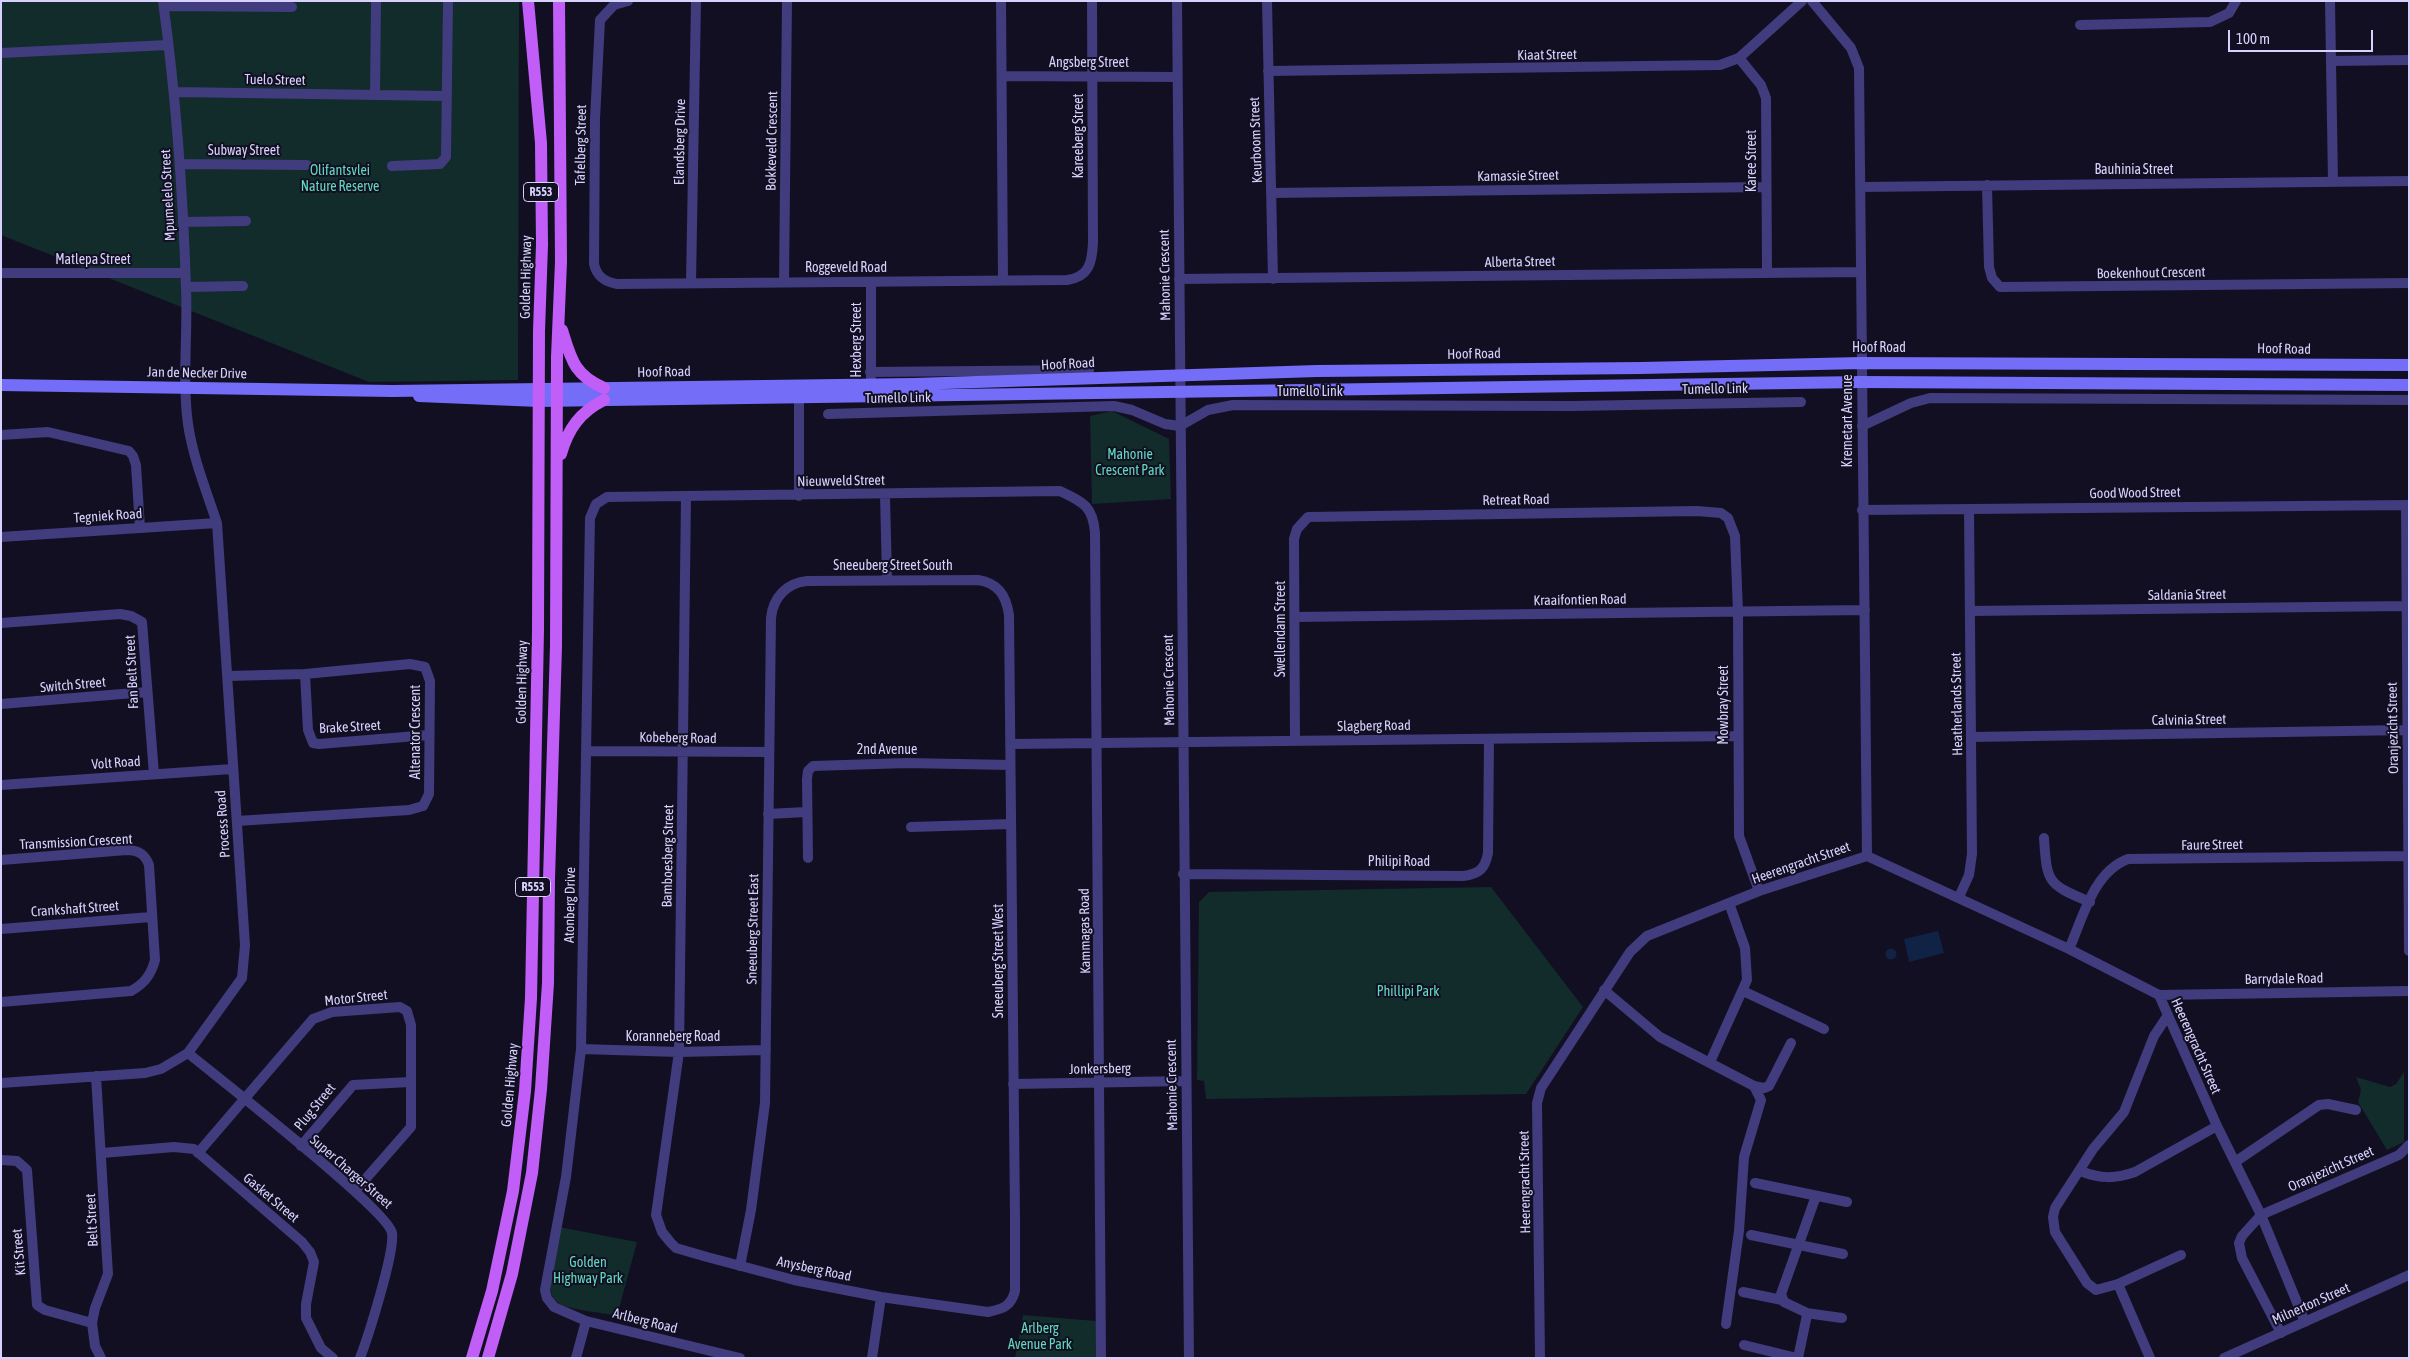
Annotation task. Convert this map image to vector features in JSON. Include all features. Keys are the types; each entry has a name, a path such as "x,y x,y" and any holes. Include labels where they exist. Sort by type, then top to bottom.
{"main road":[{"name":"Golden Highway","path":"472,1358 492,1291 513,1191 529,1045 538,630 541,143 528,1"},
{"name":"R553","path":"488,1358 510,1283 524,1220 532,1173 543,1072 549,956 558,465 559,1"},
{"path":"558,465 564,444 573,425 604,394 578,371 571,361 559,320"},
{"name":"Hoof Road","path":"539,396 799,392 871,384 1180,374 1861,363 2409,366"},
{"name":"Hoof Road","path":"871,384 1180,391 1501,389 1862,382 2409,385"},
{"name":"Jan de Necker Drive","path":"1,385 392,391 437,398 539,396"}],"street":[{"path":"375,95 376,1"},
{"path":"392,166 440,164 445,161 447,156 448,1"},
{"name":"Tafelberg Street","path":"603,280 595,269 592,233 599,23 607,10 618,3 628,1"},
{"name":"Elandsberg Drive","path":"692,283 696,1"},
{"name":"Bokkeveld Crescent","path":"784,282 787,1"},
{"path":"1001,1 1003,280"},
{"name":"Kareeberg Street","path":"1088,270 1094,243 1092,1"},
{"name":"Mahonie Crescent","path":"1177,1 1176,77 1180,279 1183,874 1189,1358"},
{"name":"Keurboom Street","path":"1267,1 1273,278"},
{"name":"Kiaat Street","path":"1268,71 1712,66 1725,64 1739,58 1802,1"},
{"name":"Kremetart Avenue","path":"1812,1 1834,25 1856,59 1859,83 1866,856"},
{"path":"2080,25 2210,22 2229,13 2236,1"},
{"path":"2330,1 2333,182"},
{"path":"163,4 292,7"},
{"name":"Mpumelelo Street","path":"163,4 175,92 181,164 186,287 187,388"},
{"path":"1,53 168,46"},
{"name":"Karee Street","path":"1739,58 1761,85 1766,98 1767,273"},
{"path":"2331,61 2409,60"},
{"name":"Angsberg Street","path":"1002,76 1176,77"},
{"name":"Tuelo Street","path":"175,92 446,96"},
{"name":"Subway Street","path":"181,164 307,165"},
{"name":"Bauhinia Street","path":"1860,187 2409,181"},
{"name":"Boekenhout Crescent","path":"1987,185 1989,267 1992,278 2000,288 2409,283"},
{"name":"Kamassie Street","path":"1271,193 1766,187"},
{"path":"183,222 246,221"},
{"name":"Roggeveld Road","path":"603,280 617,284 1067,280 1080,277 1088,270"},
{"name":"Alberta Street","path":"1180,279 1860,272"},
{"name":"Matlepa Street","path":"1,273 185,273"},
{"name":"Hexberg Street","path":"871,282 871,384"},
{"path":"186,287 243,286"},
{"name":"Tumello Link","path":"871,384 1089,370"},
{"name":"Process Road","path":"1,1083 154,1072 169,1065 188,1053 239,983 244,968 237,821 232,769 228,676 217,522 191,438 187,388"},
{"path":"799,392 799,496"},
{"path":"1862,426 1912,403 1930,398 2409,400"},
{"name":"Tumello Link","path":"828,414 1114,406 1123,407 1165,424 1180,426 1208,410 1233,405 1572,406 1801,402"},
{"path":"1,435 48,432 129,451 134,456 136,465 140,528"},
{"name":"Nieuwveld Street","path":"594,506 604,498 612,496 799,496 1060,491 1087,507"},
{"path":"885,495 887,579"},
{"name":"Bamboesberg Street","path":"656,1215 679,1052 686,497"},
{"name":"Good Wood Street","path":"1862,510 2407,505"},
{"name":"Oranjezicht Street","path":"2407,505 2405,606 2409,951"},
{"name":"Atonberg Drive","path":"549,1301 544,1284 566,1177 581,1049 590,518 594,506"},
{"name":"Kammagas Road","path":"1087,507 1092,515 1095,533 1101,1358"},
{"name":"Heatherlands Street","path":"1958,896 1969,875 1972,854 1969,509"},
{"name":"Retreat Road","path":"1304,520 1313,516 1698,511 1721,513 1728,518"},
{"name":"Mowbray Street","path":"1728,518 1735,536 1738,612 1739,836 1759,891"},
{"name":"Swellendam Street","path":"1295,741 1294,539 1297,529 1304,520"},
{"name":"Tegniek Road","path":"1,538 217,522"},
{"name":"Sneeuberg Street South","path":"781,593 795,583 806,581 887,579 978,580 994,585 1004,595"},
{"name":"Sneeuberg Street East","path":"740,1266 752,1200 765,1103 768,752 772,611 781,593"},
{"name":"Sneeuberg Street West","path":"988,1312 1008,1305 1015,1291 1009,615 1004,595"},
{"name":"Saldania Street","path":"1970,611 2405,606"},
{"name":"Kraaifontien Road","path":"1295,617 1864,610"},
{"name":"Fan Belt Street","path":"1,623 120,614 139,619 144,629 146,692 154,774"},
{"name":"Altenator Crescent","path":"228,676 305,674 410,664 424,667 430,681 429,794 423,806 413,809 237,821"},
{"name":"Brake Street","path":"305,674 308,730 313,743 429,735"},
{"name":"Switch Street","path":"1,704 146,692"},
{"name":"Calvinia Street","path":"1972,737 2407,730"},
{"name":"Slagberg Road","path":"1010,744 1738,736"},
{"name":"Philipi Road","path":"1183,874 1463,876 1481,871 1486,865 1488,853 1489,739"},
{"name":"Kobeberg Road","path":"587,751 768,752"},
{"name":"2nd Avenue","path":"808,858 806,812 808,773 811,767 816,765 907,763 1010,766"},
{"name":"Volt Road","path":"1,785 232,769"},
{"path":"768,814 806,812"},
{"path":"911,827 1011,824"},
{"path":"2044,838 2046,869 2051,881 2067,893 2090,902"},
{"name":"Transmission Crescent","path":"1,860 127,850 139,852 146,858 148,865 155,960 149,976 139,987 122,993 1,1002"},
{"name":"Heerengracht Street","path":"1540,1358 1537,1103 1541,1088 1604,990 1630,952 1647,936 1759,891 1866,856 1958,896 2070,949 2159,995 2217,1126 2261,1215 2305,1322"},
{"name":"Faure Street","path":"2070,949 2090,902 2108,870 2128,859 2407,856"},
{"path":"1710,1062 1747,980 1747,959 1729,903"},
{"name":"Crankshaft Street","path":"1,929 151,917"},
{"path":"1604,990 1660,1037 1754,1086 1764,1088 1769,1086 1791,1043"},
{"path":"1743,991 1824,1030"},
{"name":"Barrydale Road","path":"2159,995 2409,991"},
{"name":"Motor Street","path":"198,1154 245,1101 309,1022 318,1016 332,1012 404,1008 411,1025 411,1127 355,1191"},
{"path":"2168,1016 2154,1036 2124,1112 2094,1149 2055,1208 2053,1216 2055,1232 2089,1286 2100,1290 2181,1256"},
{"name":"Koranneberg Road","path":"581,1049 679,1052 766,1050"},
{"name":"Super Charger Street","path":"188,1053 355,1191 385,1220 391,1230 392,1238 378,1300 360,1358"},
{"name":"Belt Street","path":"96,1076 108,1274 94,1308 92,1323 95,1346 101,1358"},
{"name":"Jonkersberg","path":"1013,1084 1186,1081"},
{"name":"Plug Street","path":"301,1146 353,1084 410,1082"},
{"path":"1726,1324 1739,1231 1744,1157 1761,1100 1754,1086"},
{"path":"2235,1162 2319,1105 2328,1104 2356,1110"},
{"path":"2080,1171 2101,1178 2122,1176 2135,1172 2217,1126"},
{"name":"Oranjezicht Street","path":"2261,1215 2399,1154 2409,1145"},
{"name":"Gasket Street","path":"102,1153 188,1147 310,1252 313,1256 314,1267 305,1313 321,1348 334,1358"},
{"name":"Kit Street","path":"1,1160 17,1161 27,1170 37,1305 45,1310 92,1323"},
{"path":"1755,1183 1847,1202"},
{"path":"1782,1300 1782,1290 1816,1196"},
{"name":"Anysberg Road","path":"656,1215 662,1232 676,1248 794,1280 880,1297 988,1312"},
{"path":"2261,1215 2240,1240 2240,1253 2249,1276 2280,1333"},
{"path":"1751,1235 1844,1254"},
{"name":"Milnerton Street","path":"2224,1358 2409,1275"},
{"path":"2118,1284 2150,1358"},
{"path":"1743,1292 1782,1300 1806,1313 1842,1318"},
{"path":"872,1358 880,1297"},
{"name":"Arlberg Road","path":"549,1301 556,1308 586,1321 740,1358"},
{"path":"1744,1345 1798,1358 1806,1313"},
{"path":"576,1358 586,1321"}],"green space":[{"name":"Olifantsvlei Nature Reserve","path":"1,1 519,1 518,380 369,382 1,235"},
{"name":"Mahonie Crescent Park","path":"1112,411 1169,439 1171,499 1092,504 1090,416"},
{"name":"Phillipi Park","path":"1491,887 1583,1007 1526,1094 1206,1099 1204,1081 1197,1080 1199,902 1209,892"},
{"path":"2404,1072 2404,1142 2387,1150 2358,1102 2361,1090 2356,1077 2390,1087 2396,1084"},
{"name":"Golden Highway Park","path":"559,1227 637,1242 617,1316 573,1308 560,1304 554,1299 551,1290 550,1268"},
{"name":"Arlberg Avenue Park","path":"1023,1315 1096,1321 1097,1358 1015,1358"}],"water":[{"path":"1938,931 1944,953 1909,962 1904,939"},
{"path":"1891,948 1897,954 1891,960 1885,954"}]}
